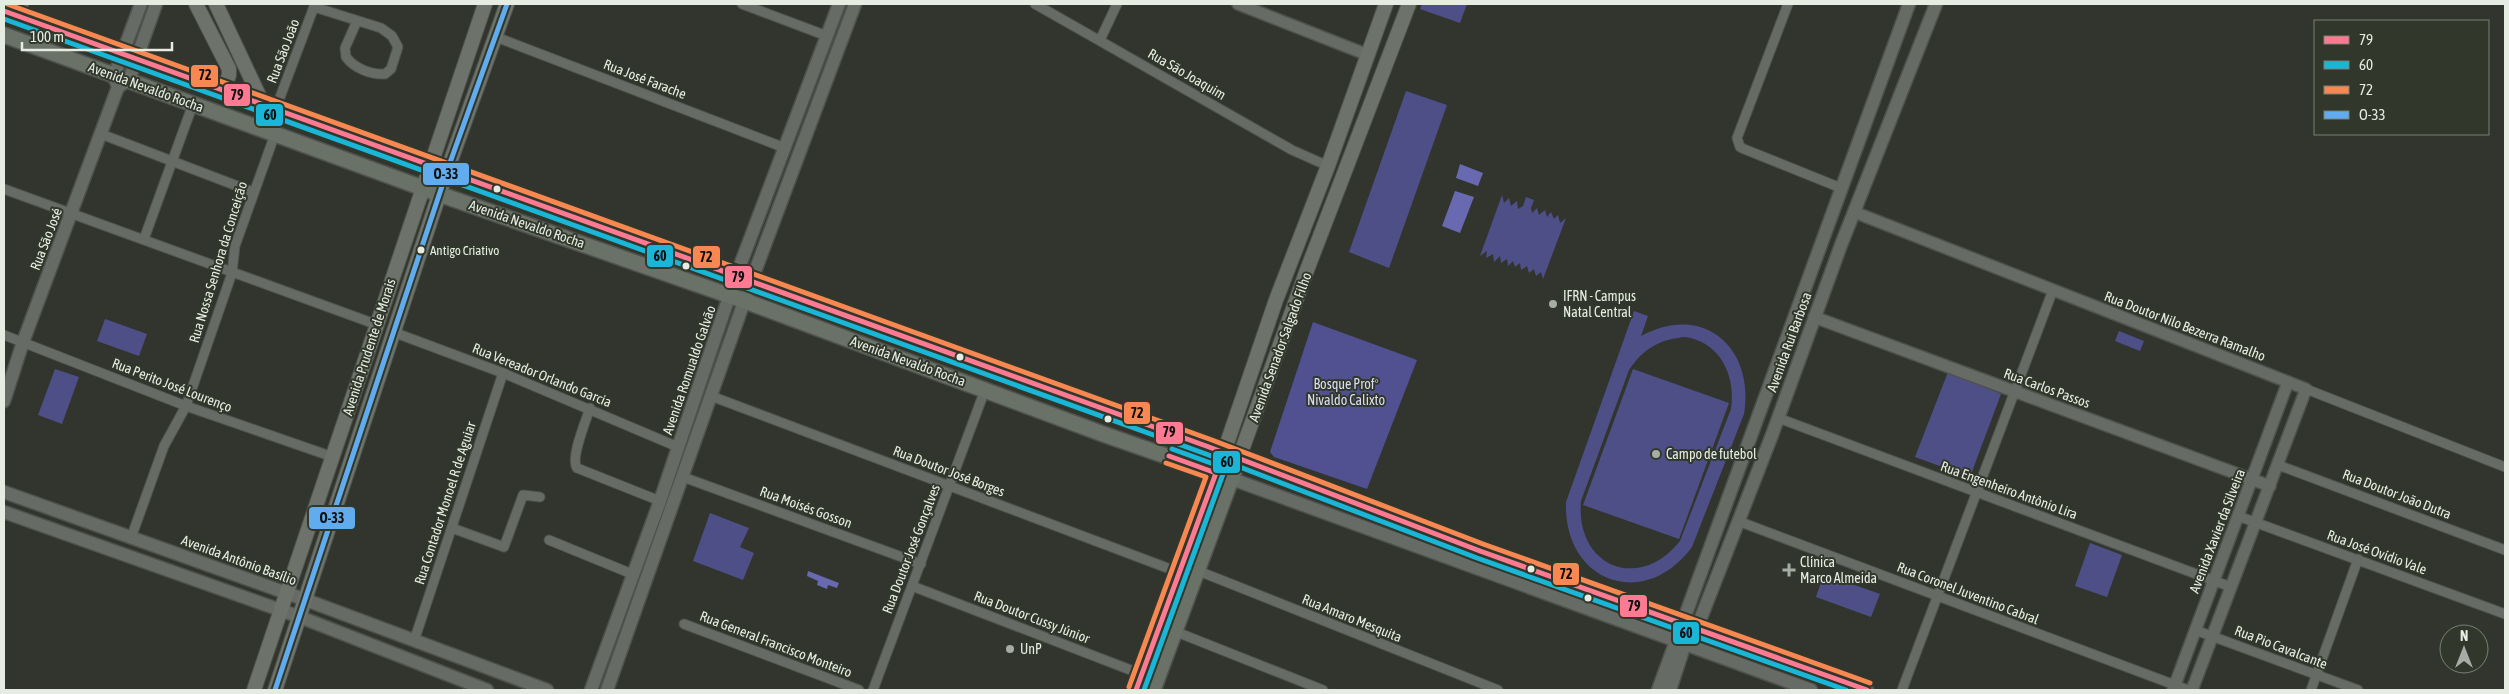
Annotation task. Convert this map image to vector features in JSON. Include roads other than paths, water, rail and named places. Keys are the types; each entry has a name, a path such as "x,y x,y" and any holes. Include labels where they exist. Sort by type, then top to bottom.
{"highway":[{"name":"Avenida Nevaldo Rocha","path":"4,11 21,10 137,58 1239,458"},
{"name":"Avenida Nevaldo Rocha","path":"4,35 120,81 193,104 439,194 745,300 985,390 1232,479"},
{"name":"Avenida Senador Salgado Filho","path":"1136,690 1178,572 1224,452"},
{"name":"Avenida Senador Salgado Filho","path":"1153,690 1239,458"}],"main road":[{"name":"Rua São José","path":"4,401 23,342 120,81 122,52 141,4"},
{"name":"Rua São José","path":"120,81 137,58 156,4"},
{"path":"196,4 228,69 229,75 224,90"},
{"path":"216,4 270,106"},
{"name":"Avenida Prudente de Morais","path":"254,690 288,594 375,324 485,4"},
{"name":"Avenida Prudente de Morais","path":"274,690 306,600 439,194 507,4"},
{"name":"Avenida Romualdo Galvão","path":"591,690 660,501 736,276 839,4"},
{"path":"608,690 751,282 855,4"},
{"name":"Avenida Senador Salgado Filho","path":"1224,452 1290,264 1328,166 1386,4"},
{"name":"Avenida Senador Salgado Filho","path":"1239,458 1409,4"},
{"name":"Avenida Rui Barbosa","path":"1670,690 1680,643 1681,623 1909,4"},
{"name":"Avenida Rui Barbosa","path":"1658,690 1680,643 1697,628 1772,435 1841,245 1936,4"},
{"path":"1824,235 1841,245"},
{"path":"1290,264 1293,273 1298,275 1308,270"},
{"path":"1755,423 1761,431 1772,435"},
{"path":"1746,446 1764,456"},
{"name":"Avenida Nevaldo Rocha","path":"1239,458 1480,551 1867,690"},
{"name":"Avenida Nevaldo Rocha","path":"1232,479 1811,690"},
{"name":"Avenida Antônio Basílio","path":"4,492 306,600 547,690"},
{"path":"4,512 300,617 487,690"}],"street":[{"path":"742,4 827,36"},
{"name":"Rua São Joaquim","path":"1035,4 1292,150 1328,166"},
{"path":"1100,40 1117,4"},
{"path":"1238,4 1254,7 1368,55"},
{"path":"1788,4 1737,138 1740,147 1744,150 1841,188"},
{"name":"Rua São João","path":"270,106 315,5"},
{"path":"315,5 356,20 388,32 397,44 391,69 385,74 373,74 360,68 346,57 345,48 356,20"},
{"name":"Rua José Farache","path":"496,37 785,148"},
{"path":"144,239 193,104"},
{"path":"101,134 253,192"},
{"name":"Rua Nossa Senhora da Conceição","path":"131,538 164,446 186,406 232,273 235,246 275,134"},
{"path":"4,189 375,324"},
{"name":"Rua Doutor Nilo Bezerra Ramalho","path":"1854,212 2505,467"},
{"path":"1902,690 2053,290"},
{"name":"Rua Carlos Passos","path":"1814,317 2270,486"},
{"name":"Rua Vereador Orlando Garcia","path":"393,332 590,408 678,447"},
{"name":"Rua Perito José Lourenço","path":"4,335 186,406 333,457"},
{"name":"Rua Contador Monoel R de Aguiar","path":"414,641 503,373"},
{"name":"Avenida Xavier da Silveira","path":"2174,688 2288,382"},
{"path":"2192,690 2306,389"},
{"name":"Rua Doutor José Gonçalves","path":"873,690 985,390"},
{"name":"Rua Doutor José Borges","path":"711,396 1178,572"},
{"path":"590,408 575,456 577,468 660,501"},
{"name":"Rua Engenheiro Antônio Lira","path":"1778,418 2232,587"},
{"name":"Rua Doutor João Dutra","path":"2278,464 2505,550"},
{"name":"Rua Moisés Gosson","path":"683,477 921,564"},
{"path":"452,528 504,547 523,495 540,497"},
{"name":"Rua José Ovídio Vale","path":"2238,516 2505,614"},
{"name":"Rua Coronel Juventino Cabral","path":"1738,521 2174,688 2188,690"},
{"path":"549,540 632,574"},
{"path":"2310,690 2358,559"},
{"name":"Rua Amaro Mesquita","path":"1196,570 1498,690"},
{"name":"Rua Doutor Cussy Júnior","path":"912,586 1141,674"},
{"name":"Rua General Francisco Monteiro","path":"684,624 859,690"},
{"name":"Rua Pio Cavalcante","path":"2195,630 2358,690"},
{"path":"1174,631 1323,690"}],"place":[{"name":"Antigo Criativo","path":"421,250"},
{"name":"IFRN - Campus Natal Central","path":"1553,304"},
{"name":"Campo de futebol","path":"1656,454"},
{"name":"Clínica Marco Almeida","path":"1789,570"},
{"name":"UnP","path":"1010,649"}],"park label":[{"name":"Bosque Profº Nivaldo Calixto","path":"1346,392"}]}
